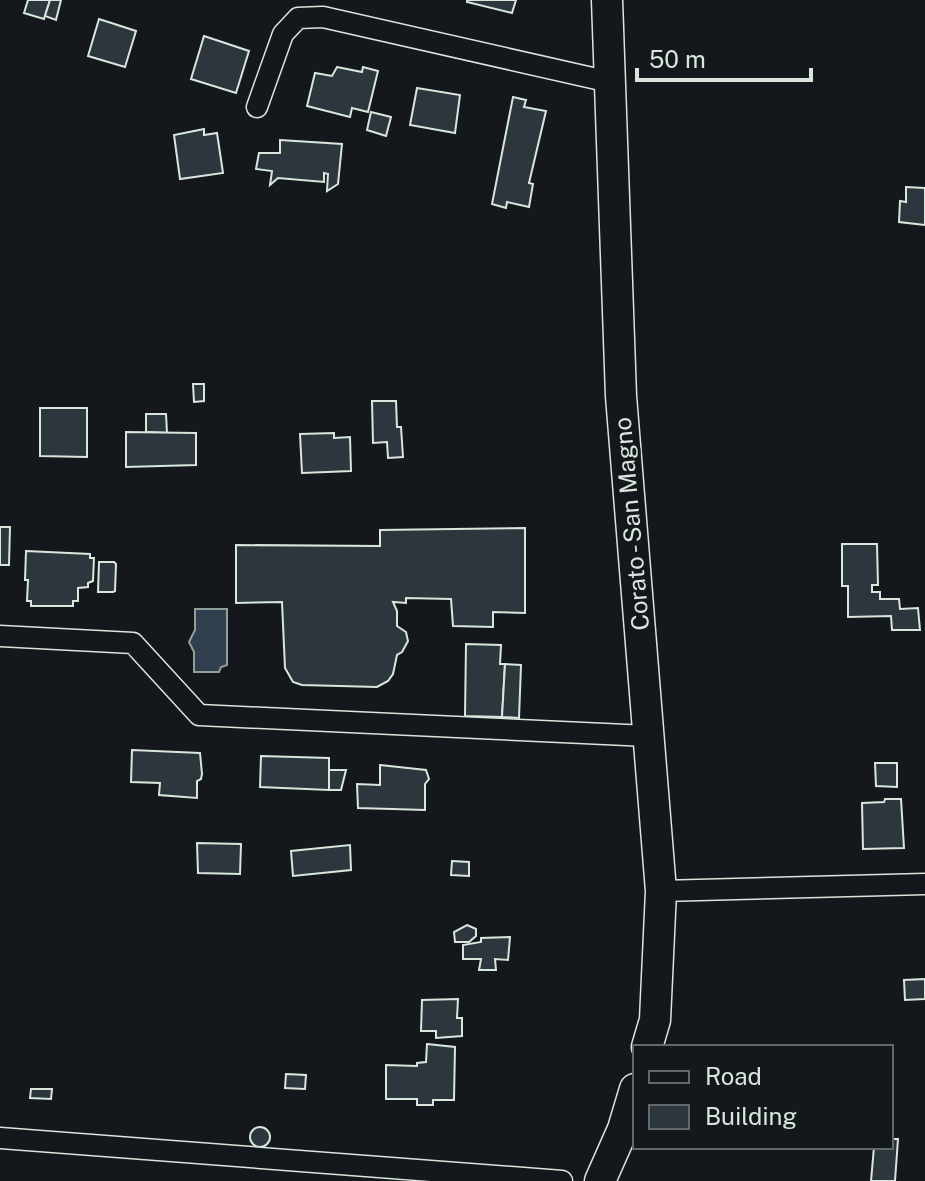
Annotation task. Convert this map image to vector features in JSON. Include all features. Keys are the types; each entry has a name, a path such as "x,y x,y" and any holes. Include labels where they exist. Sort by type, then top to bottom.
{"main road":[{"name":"Corato - San Magno","path":"607,0 621,396 661,891 655,1020 648,1045"},
{"path":"600,1181 623,1129 633,1096"}],"street":[{"path":"257,107 283,34 298,18 323,17 610,82"},
{"path":"0,636 133,643 199,715 648,736"},
{"path":"661,891 925,884"},
{"path":"0,1138 562,1181"}],"water":[{"path":"195,609 227,609 227,665 221,667 219,672 194,672 194,652 189,642 195,630"}],"building":[{"path":"28,0 50,0 44,19 24,13"},
{"path":"50,0 61,0 56,20 45,16"},
{"path":"467,0 516,0 512,13"},
{"path":"99,19 136,31 125,67 88,56"},
{"path":"204,36 249,51 236,93 191,79"},
{"path":"337,67 362,72 363,67 378,71 368,112 352,108 350,117 307,106 315,73 332,76"},
{"path":"417,88 460,95 455,133 410,125"},
{"path":"513,97 526,100 524,107 546,111 529,183 533,184 529,207 507,202 506,208 492,204"},
{"path":"371,112 391,117 386,136 367,130"},
{"path":"204,129 204,135 217,133 223,173 180,179 174,135"},
{"path":"280,140 342,144 338,184 327,191 328,174 324,173 324,182 278,178 270,185 272,171 256,169 259,153 280,153"},
{"path":"906,187 925,188 925,225 899,222 900,201 906,202"},
{"path":"193,384 204,384 204,401 194,402"},
{"path":"372,401 396,401 403,457 388,458 387,442 373,443"},
{"path":"40,408 87,408 87,457 40,456"},
{"path":"146,414 166,414 167,433 146,432"},
{"path":"126,432 196,433 196,465 126,467"},
{"path":"334,433 334,438 350,437 351,471 302,473 300,434"},
{"path":"0,527 10,527 9,565 0,565"},
{"path":"525,528 525,613 493,612 493,627 453,626 451,599 406,598 406,603 393,602 397,611 397,626 406,632 408,641 397,655 393,674 377,687 302,685 293,682 285,668 282,602 236,603 236,545 380,546 380,530"},
{"path":"842,544 877,544 878,585 872,585 872,592 880,592 880,599 899,599 900,609 918,608 920,630 892,630 891,616 848,617 848,586 842,586"},
{"path":"26,551 90,554 90,558 94,558 93,581 88,583 88,587 78,588 78,601 73,601 73,606 31,606 31,601 27,601 28,580 25,580"},
{"path":"99,562 116,564 115,591 98,592"},
{"path":"466,644 501,645 500,664 505,664 502,717 465,716"},
{"path":"505,664 521,665 519,718 502,717"},
{"path":"132,750 200,753 202,774 197,781 197,798 159,795 160,783 131,782"},
{"path":"261,756 329,758 329,790 260,787"},
{"path":"875,763 897,763 897,787 876,786"},
{"path":"380,765 426,770 429,779 425,784 425,810 358,808 357,784 380,785"},
{"path":"329,770 346,770 341,790 329,790"},
{"path":"885,799 901,799 904,848 863,849 862,803 884,802"},
{"path":"197,843 241,844 240,874 198,873"},
{"path":"350,845 351,870 293,876 291,851"},
{"path":"452,861 469,862 469,876 451,875"},
{"path":"467,925 476,929 476,936 469,942 455,942 454,932"},
{"path":"510,937 508,960 495,959 496,970 479,970 481,959 463,959 463,945 481,942 481,938"},
{"path":"925,979 925,999 905,1000 904,980"},
{"path":"458,999 457,1018 462,1018 462,1036 436,1038 436,1031 421,1031 422,1000"},
{"path":"427,1044 455,1047 454,1100 433,1100 433,1105 417,1105 417,1099 386,1099 386,1065 417,1066 417,1063 426,1062"},
{"path":"286,1074 306,1075 305,1089 285,1088"},
{"path":"31,1089 52,1089 51,1099 30,1098"},
{"path":"260,1127 267,1130 270,1137 267,1144 260,1147 253,1144 250,1137 253,1130"},
{"path":"893,1139 898,1139 895,1181 871,1181 874,1149 893,1149"}]}
